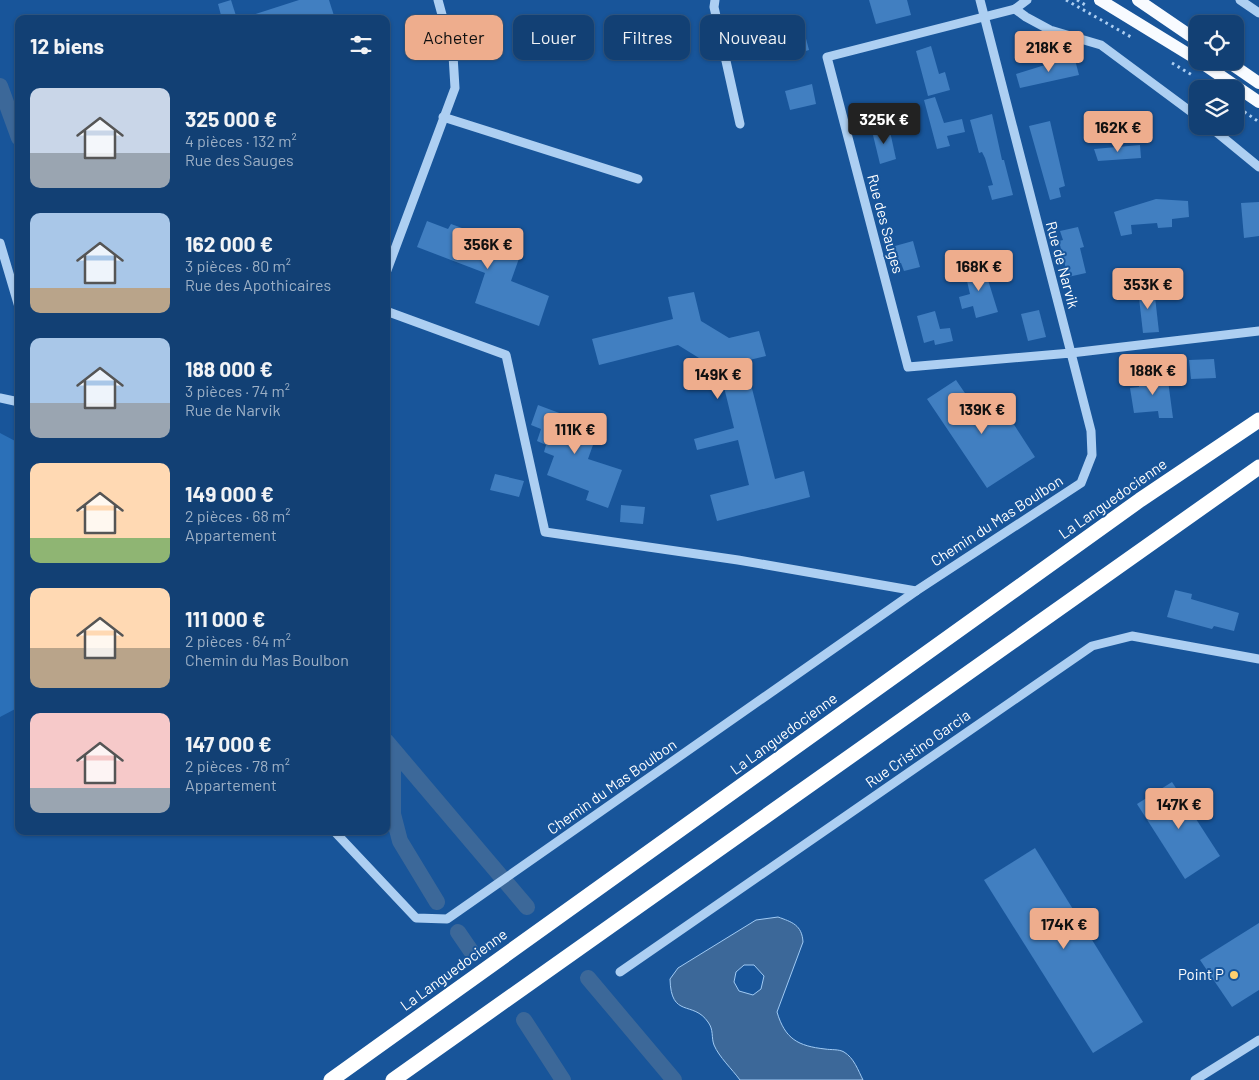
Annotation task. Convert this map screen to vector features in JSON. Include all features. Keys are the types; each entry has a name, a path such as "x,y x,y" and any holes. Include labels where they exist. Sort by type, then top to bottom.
{"highway":[{"name":"La Languedocienne","path":"331,1080 1140,500 1259,420"},
{"path":"393,1080 1259,467"}],"main road":[{"path":"1100,0 1189,55"},
{"path":"1138,0 1189,35"},
{"path":"1211,70 1259,102"},
{"path":"1240,70 1259,83"}],"street":[{"path":"390,262 455,88 453,55 438,0"},
{"path":"716,0 714,7 740,124"},
{"name":"Rue de Narvik","path":"980,0 1071,353"},
{"path":"984,17 1015,9 1027,0"},
{"path":"1240,0 1259,13"},
{"path":"1015,9 1026,18 1050,30 1101,45 1189,110"},
{"name":"Rue des Sauges","path":"984,17 827,56 908,367 1071,353"},
{"path":"443,117 638,179"},
{"path":"1220,135 1259,167"},
{"path":"0,243 15,294"},
{"path":"390,312 506,355 545,532 738,560 916,591"},
{"path":"1071,353 1259,331"},
{"name":"Chemin du Mas Boulbon","path":"338,835 416,918 447,919 916,591 1082,483 1092,455 1091,431 1071,353"},
{"path":"0,398 15,401"},
{"name":"Rue Cristino Garcia","path":"620,972 1092,646 1132,636 1259,659"},
{"path":"1195,1080 1259,1040"}],"path":[{"path":"1066,0 1137,41"},
{"path":"1170,62 1196,77"},
{"path":"1244,111 1259,122"}],"shaded area":[{"path":"0,433 15,441 15,709 0,717"},
{"path":"778,917 795,925 801,932 803,942 777,1012 784,1029 794,1040 807,1046 844,1052 853,1061 863,1080 740,1080 716,1049 708,1022 702,1015 674,1000 670,979 678,968 756,920","holes":["744,965 754,965 764,976 761,989 753,995 739,991 734,982 736,972"]}],"building":[{"path":"231,0 236,15 221,15 218,4"},
{"path":"299,0 329,0 334,15 252,15"},
{"path":"869,0 907,0 911,15 876,24"},
{"path":"805,35 809,50 805,51"},
{"path":"931,46 939,74 945,72 950,90 928,96 916,51"},
{"path":"1074,56 1079,75 1020,88 1016,74"},
{"path":"812,84 816,104 790,110 785,91"},
{"path":"935,97 944,123 962,119 965,132 947,136 950,146 937,149 924,100"},
{"path":"992,114 1002,160 1004,160 1013,195 992,200 988,186 993,185 985,158 982,152 979,153 970,120"},
{"path":"1050,121 1065,186 1059,188 1061,197 1050,200 1029,126"},
{"path":"889,127 896,159 880,164 872,131"},
{"path":"1140,145 1141,158 1098,161 1094,149"},
{"path":"1156,199 1188,201 1189,217 1172,219 1172,227 1158,228 1157,223 1131,225 1132,234 1121,236 1114,212"},
{"path":"1259,202 1259,236 1244,238 1241,203"},
{"path":"427,221 448,229 451,224 522,250 511,281 549,296 539,326 475,303 485,273 417,247"},
{"path":"1078,227 1084,247 1080,248 1086,273 1068,277 1059,241 1063,240 1060,231"},
{"path":"913,241 920,267 904,271 901,263 899,263 895,246"},
{"path":"983,264 998,312 976,318 973,306 962,309 959,297 970,294 964,268"},
{"path":"1154,288 1159,332 1143,333 1138,289"},
{"path":"694,292 701,321 729,338 759,331 766,356 745,361 775,479 804,471 810,497 717,521 710,495 749,485 738,440 697,450 694,439 734,428 720,371 678,345 599,365 592,339 673,319 668,297"},
{"path":"1039,310 1046,337 1028,341 1021,314"},
{"path":"935,311 940,329 950,328 953,341 935,345 934,340 924,343 917,316"},
{"path":"1214,359 1216,378 1191,379 1189,360"},
{"path":"1167,373 1173,418 1159,418 1158,411 1134,413 1130,388 1139,387 1138,376"},
{"path":"956,380 982,418 1002,406 1035,457 987,488 927,399"},
{"path":"538,405 599,428 588,459 622,470 608,508 586,500 589,491 547,475 554,456 544,452 546,445 537,441 541,429 531,425"},
{"path":"495,474 524,481 519,497 490,490"},
{"path":"621,505 645,507 643,524 620,522"},
{"path":"1175,590 1192,594 1191,599 1239,613 1234,631 1214,626 1212,629 1167,617"},
{"path":"1172,782 1220,856 1185,879 1137,804"},
{"path":"1035,848 1143,1022 1093,1053 984,880"},
{"name":"Point P","path":"1259,923 1259,990 1232,1007 1200,960"}],"waterway":[{"path":"0,86 15,127"},
{"path":"390,746 527,907"},
{"path":"393,750 393,814 400,841 437,902"},
{"path":"458,932 471,951"},
{"path":"588,978 674,1080"},
{"path":"524,1020 563,1080"}],"place":[{"name":"Point P","path":"1234,975"}]}
